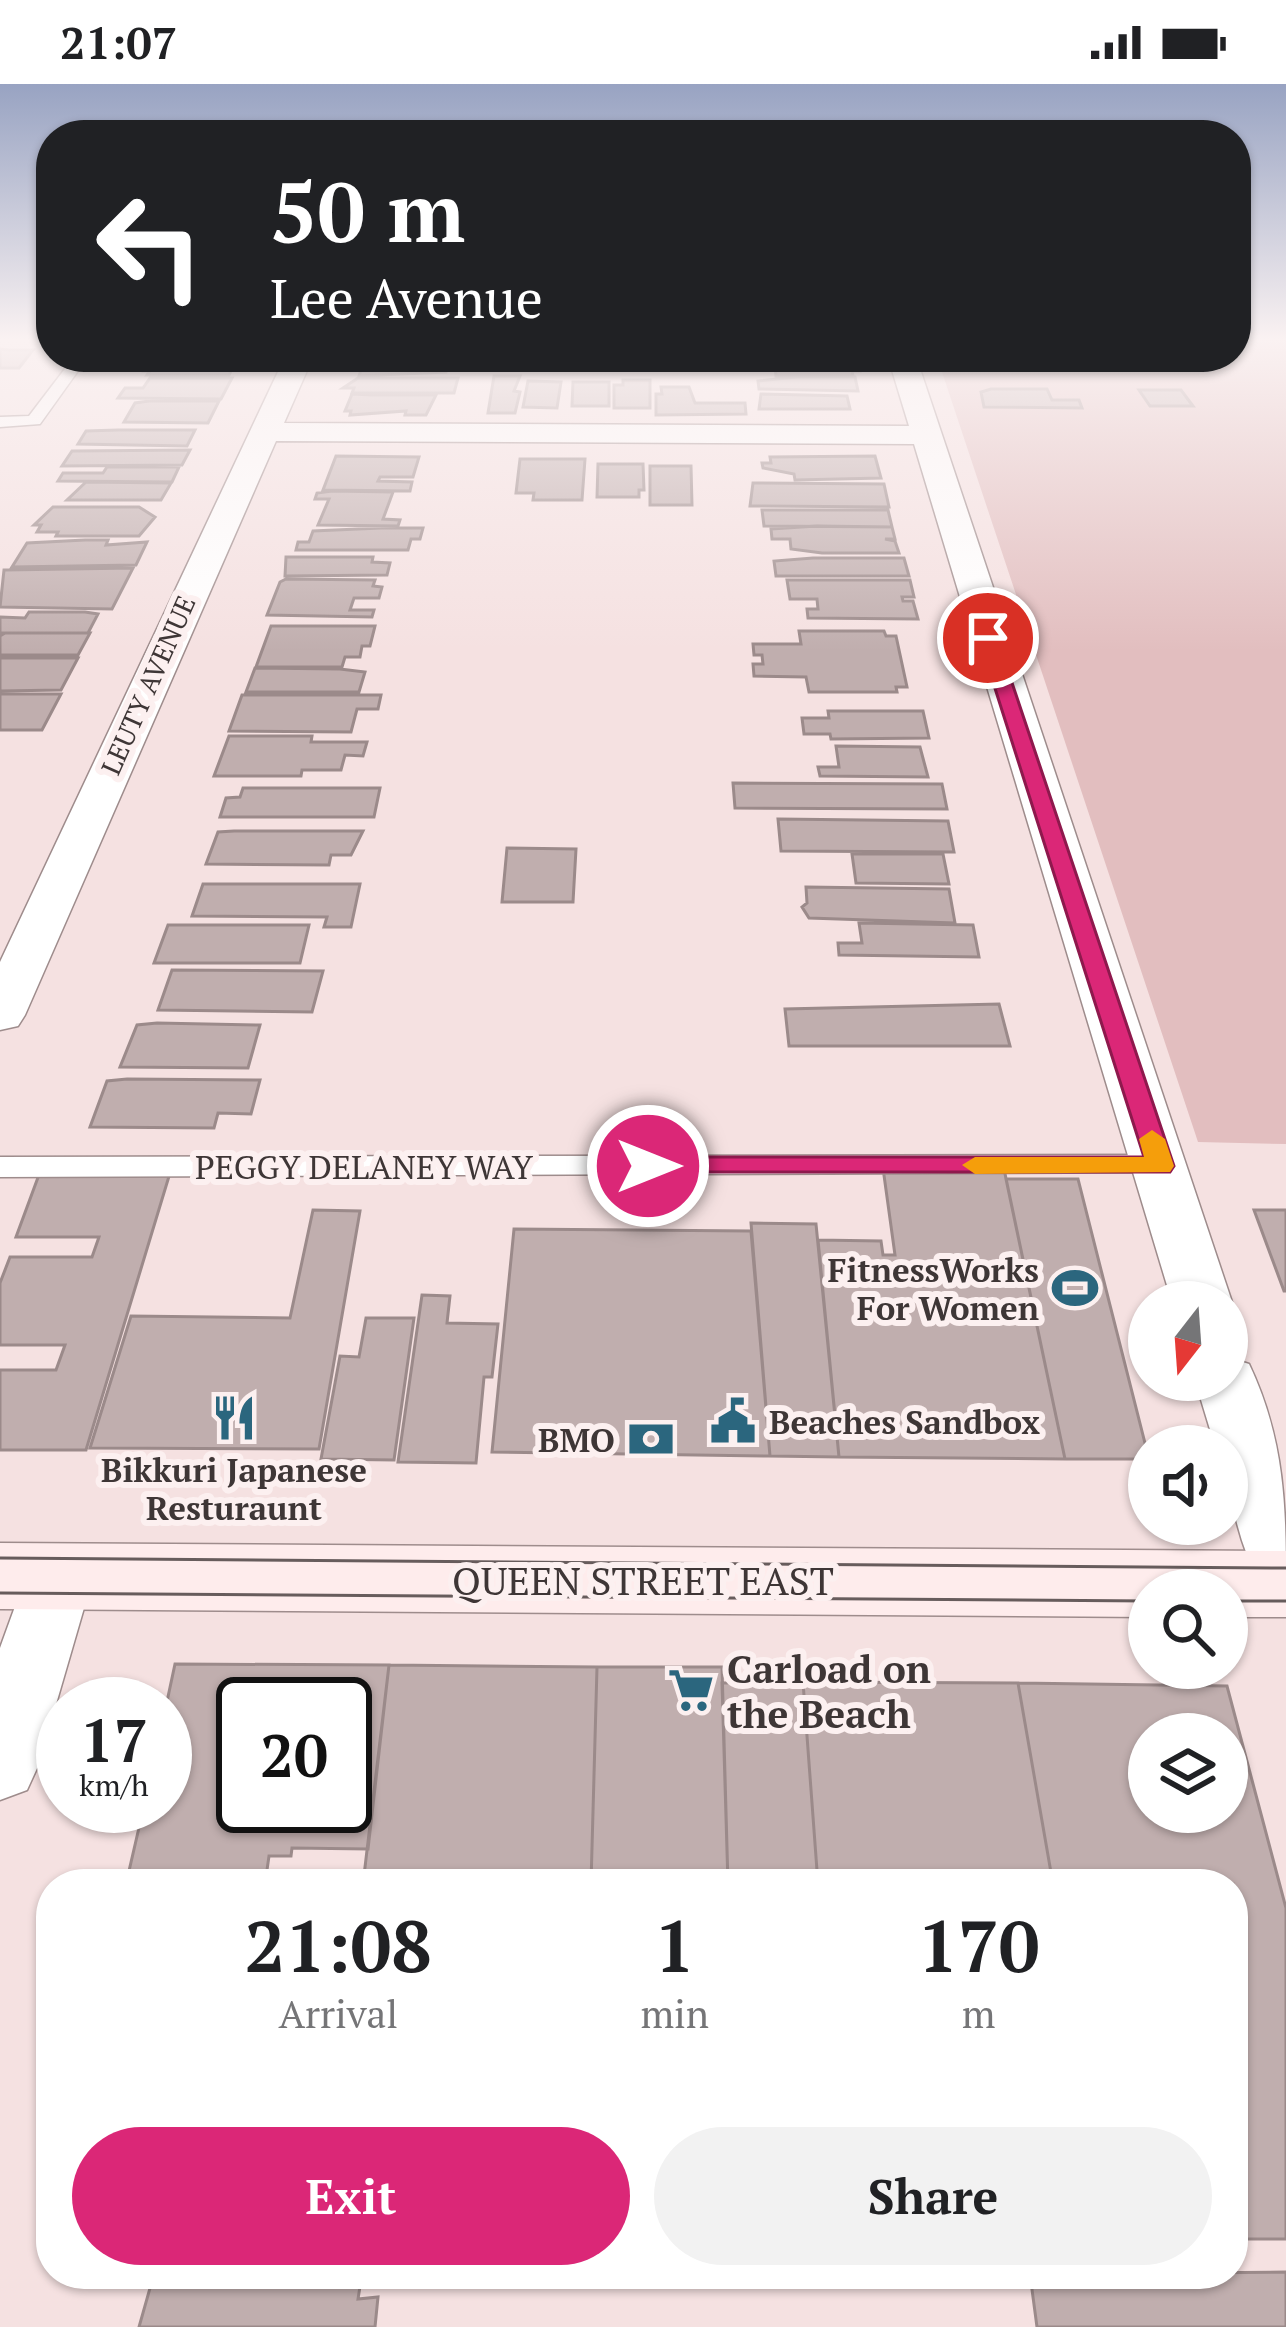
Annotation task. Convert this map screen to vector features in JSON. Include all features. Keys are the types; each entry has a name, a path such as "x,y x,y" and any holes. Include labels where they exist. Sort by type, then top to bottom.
{"main road":[{"name":"QUEEN STREET EAST","path":"29,1577 1286,1584"}],"street":[{"name":"LEUTY AVENUE","path":"0,1015 258,442"},
{"path":"926,442 1196,1281"},
{"path":"1234,1401 1286,1567"},
{"path":"0,1766 29,1577"}],"lane":[{"name":"PEGGY DELANEY WAY","path":"0,1167 1160,1166"}],"shaded area":[{"path":"965,442 1286,442 1286,1144 1198,1142"}],"building":[{"path":"79,442 189,442 187,446"},
{"path":"190,450 182,465 62,466 72,451"},
{"path":"336,456 419,457 413,477 380,477 378,481 412,482 410,491 323,490"},
{"path":"875,456 881,478 795,480 794,474 763,468 762,463 771,463 770,457"},
{"path":"520,459 585,459 582,500 533,500 534,493 516,493"},
{"path":"598,464 643,464 644,490 639,490 639,497 597,497"},
{"path":"650,466 691,466 692,505 650,505"},
{"path":"107,467 179,467 172,482 58,481 63,473 103,473"},
{"path":"86,482 171,483 161,500 67,500"},
{"path":"753,483 884,484 889,507 750,506"},
{"path":"393,492 383,519 400,520 398,526 318,525 329,499 315,499 317,493"},
{"path":"53,507 139,507 155,517 139,536 37,532 41,525 34,525"},
{"path":"762,510 888,510 892,527 764,526"},
{"path":"892,527 895,539 885,539 895,541 899,553 822,553 791,549 790,539 772,539 771,529"},
{"path":"423,528 420,539 411,539 408,550 296,550 298,542 309,542 313,531"},
{"path":"108,540 106,545 147,542 136,565 12,567 27,543"},
{"path":"286,557 373,557 372,562 390,563 387,575 285,576"},
{"path":"904,558 909,576 776,576 774,561"},
{"path":"133,568 112,609 0,607 4,570"},
{"path":"375,580 373,586 382,587 379,598 354,598 350,610 374,610 372,617 267,615 280,582"},
{"path":"787,580 910,580 914,597 902,597 913,601 918,619 808,618 807,609 818,609 817,599 790,599"},
{"path":"29,612 98,614 88,633 0,633 0,617 25,618"},
{"path":"271,626 375,626 370,646 362,646 360,657 345,657 342,667 256,667"},
{"path":"799,631 884,631 886,636 896,636 907,687 896,687 897,692 809,692 806,677 754,676 753,664 763,664 762,655 754,655 753,644 801,644"},
{"path":"90,633 78,655 0,655 0,636"},
{"path":"0,658 78,658 61,690 0,691"},
{"path":"255,668 365,672 359,692 246,692"},
{"path":"0,694 61,694 42,730 0,730"},
{"path":"242,695 381,695 378,709 357,709 351,732 229,731"},
{"path":"828,711 923,711 929,738 831,739 830,734 804,734 802,718 829,718"},
{"path":"229,736 312,736 311,742 367,742 363,756 345,755 341,770 302,770 301,776 214,776"},
{"path":"836,746 920,747 928,777 820,776 818,767 839,767"},
{"path":"733,783 942,784 947,809 735,808"},
{"path":"243,788 380,788 374,817 220,817 226,798 240,797"},
{"path":"778,819 948,821 954,852 781,851"},
{"path":"363,831 351,855 331,855 329,865 206,864 218,832"},
{"path":"507,848 576,849 573,902 502,902"},
{"path":"852,854 943,854 949,884 856,883"},
{"path":"203,884 360,884 351,927 324,927 327,917 192,916"},
{"path":"806,887 949,889 955,923 809,918 802,907 807,903"},
{"path":"859,923 973,925 979,957 839,955 838,943 862,943"},
{"path":"168,925 309,925 300,963 154,963"},
{"path":"172,970 323,971 312,1012 158,1010"},
{"path":"999,1004 1010,1046 789,1046 785,1009"},
{"path":"137,1025 260,1025 248,1068 120,1067"},
{"path":"260,1080 251,1114 218,1113 214,1128 90,1127 107,1081"},
{"path":"883,1168 1004,1169 1065,1459 839,1457 818,1240 881,1241 883,1255 895,1255"},
{"path":"40,1172 170,1173 86,1450 0,1450 0,1370 56,1370 65,1345 0,1345 0,1283 10,1257 92,1257 99,1237 16,1237"},
{"path":"1006,1179 1078,1179 1128,1376 1128,1401 1134,1401 1140,1425 1128,1425 1128,1459 1065,1459"},
{"path":"313,1210 360,1211 319,1449 90,1448 131,1316 290,1318"},
{"path":"1254,1210 1286,1210 1286,1291 1284,1291"},
{"path":"751,1223 816,1224 839,1457 770,1456"},
{"path":"514,1229 751,1231 770,1456 492,1452"},
{"path":"422,1295 450,1296 447,1323 498,1324 492,1377 484,1377 476,1463 398,1462"},
{"path":"366,1318 414,1318 394,1460 321,1459 340,1356 359,1357"},
{"path":"175,1664 389,1665 372,1814 372,1677 216,1677 216,1833 370,1833 368,1849 292,1848 291,1856 269,1856 267,1869 129,1869 138,1833 192,1833 192,1677 172,1677"},
{"path":"389,1665 597,1667 591,1869 365,1869"},
{"path":"597,1667 722,1667 728,1869 591,1869"},
{"path":"803,1682 817,1869 728,1869 722,1683"},
{"path":"803,1682 1018,1683 1050,1869 817,1869"},
{"path":"1018,1683 1228,1689 1234,1713 1128,1713 1128,1833 1248,1833 1248,1765 1286,1908 1286,2239 1248,2239 1248,1869 1050,1869"},
{"path":"1248,2272 1286,2272 1286,2327 1037,2327 1032,2289 1248,2289"},
{"path":"150,2289 360,2289 358,2299 378,2297 375,2327 139,2327"}],"tram line":[{"path":"0,1558 1286,1568"},
{"path":"0,1593 1128,1601"},
{"path":"1248,1601 1286,1601"}],"slow traffic":[{"path":"975,1165 1160,1166 1152,1139"}],"place":[{"name":"FitnessWorks For Women","path":"1075,1288"},
{"name":"Bikkuri Japanese Resturaunt","path":"234,1418"},
{"name":"Beaches Sandbox","path":"733,1421"},
{"name":"BMO","path":"651,1439"},
{"name":"Carload on the Beach","path":"691,1690"}],"route":[{"path":"648,1166 1160,1166 988,638"}]}
